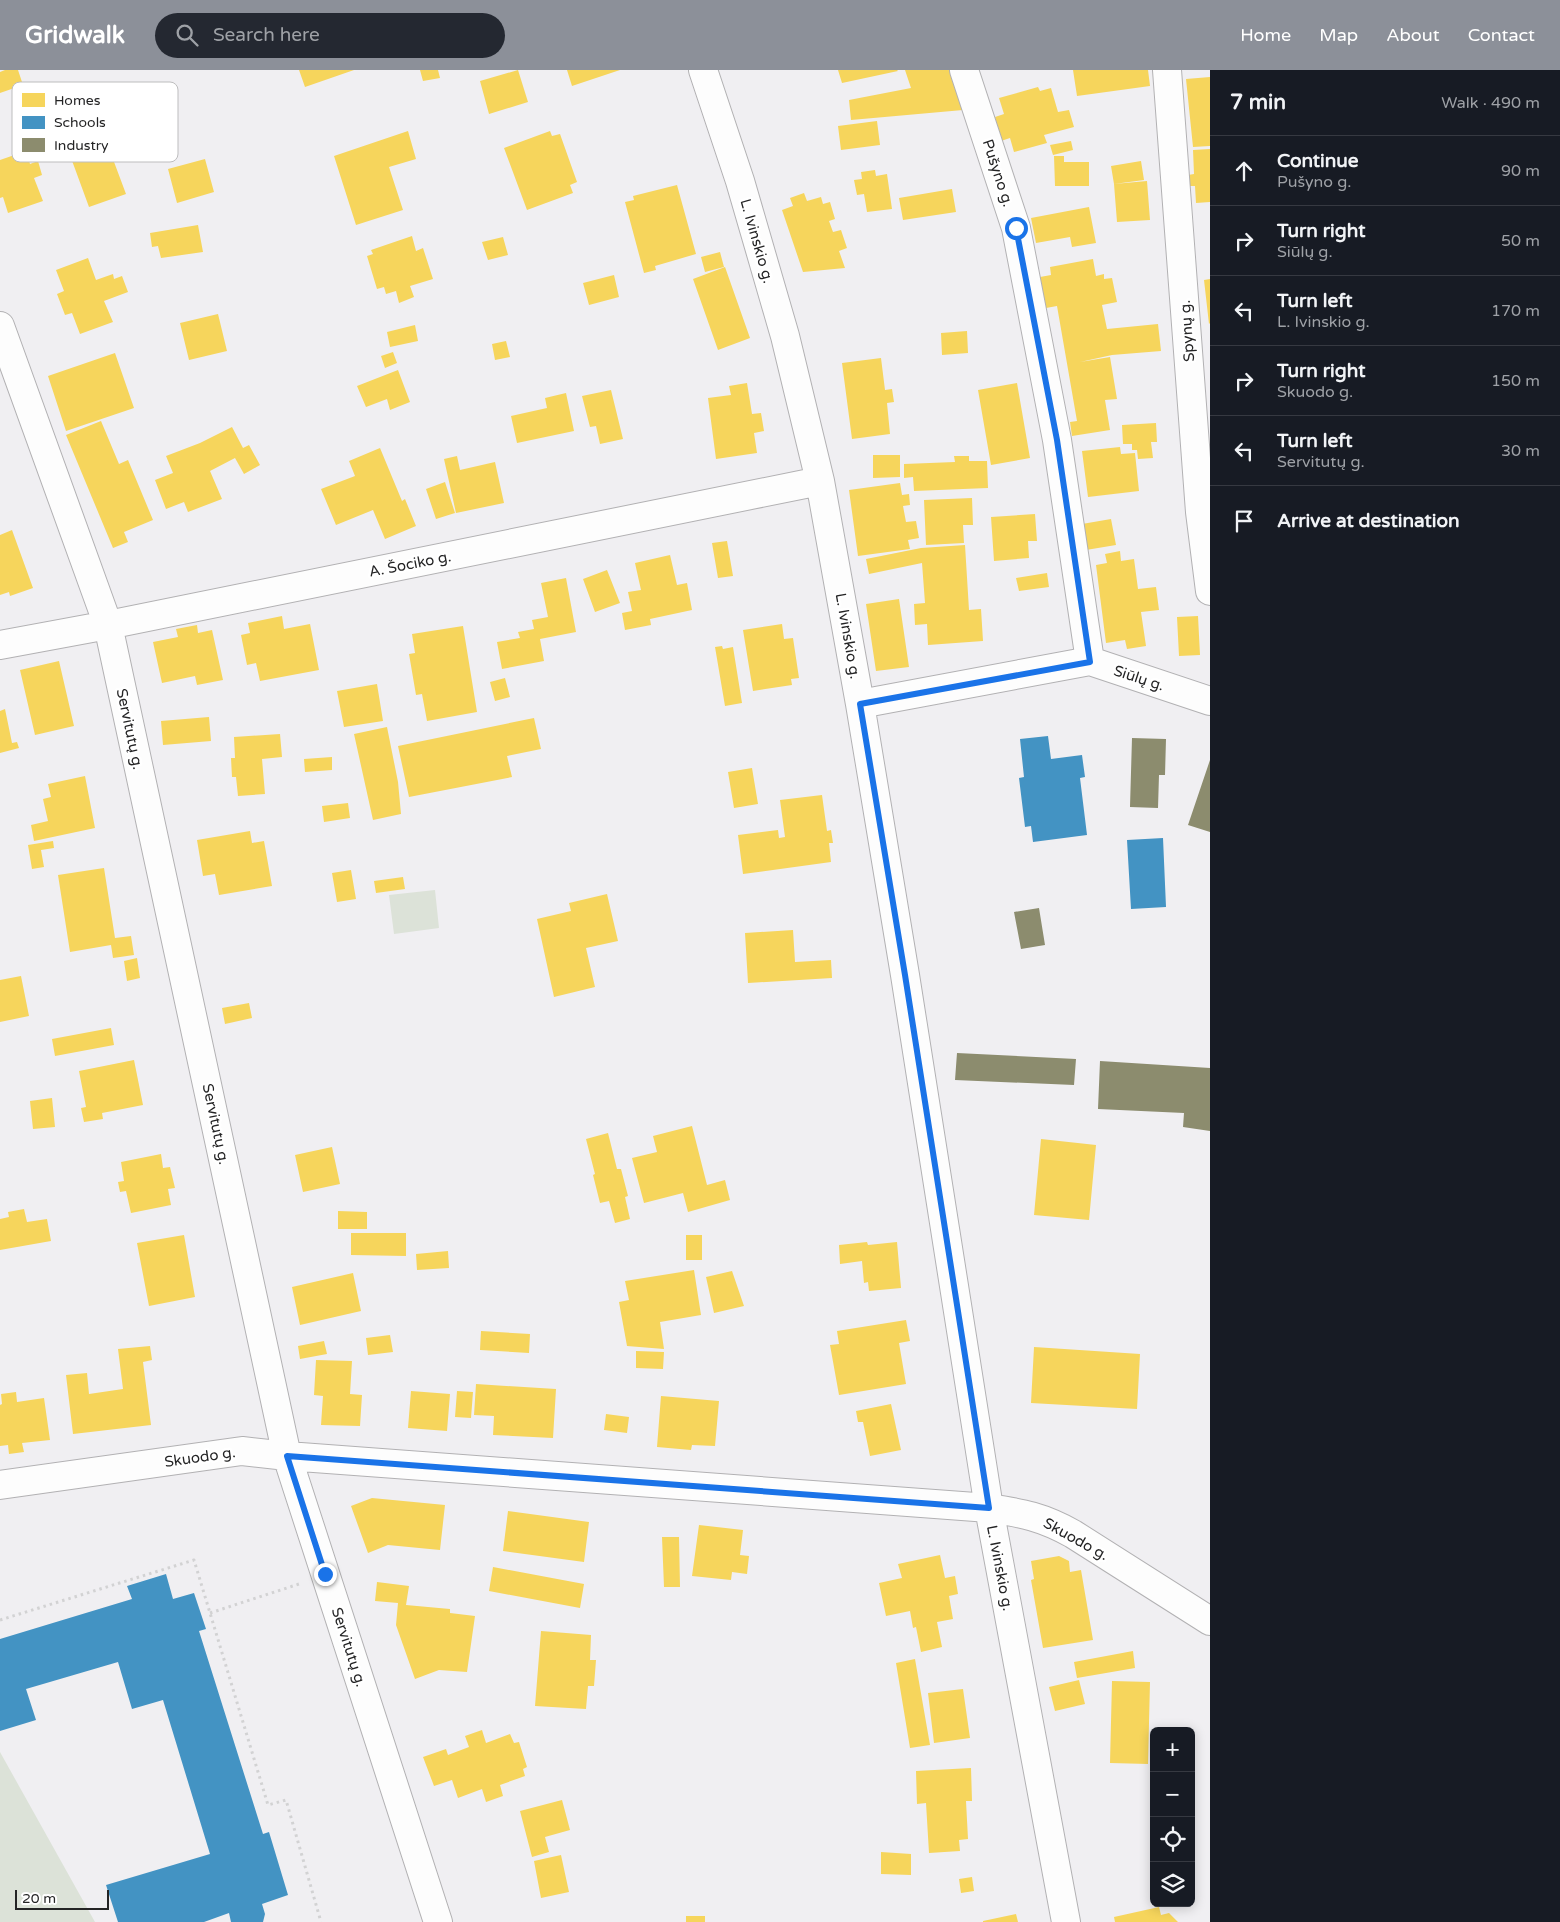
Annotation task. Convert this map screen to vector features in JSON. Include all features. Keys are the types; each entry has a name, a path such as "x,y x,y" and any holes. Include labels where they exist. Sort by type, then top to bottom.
{"street":[{"name":"L. Ivinskio g.","path":"703,70 740,181 785,336 820,481 904,965 989,1508 1066,1922"},
{"name":"Pušyno g.","path":"964,70 1016,228 1057,440 1090,662"},
{"name":"Spynų g.","path":"1168,70 1200,512 1210,591"},
{"name":"Servitutų g.","path":"0,326 108,625 287,1456 438,1922"},
{"name":"A. Šociko g.","path":"0,645 108,625 820,481"},
{"name":"Siūlų g.","path":"860,704 1090,662 1210,701"},
{"name":"Skuodo g.","path":"0,1485 242,1451 287,1456 989,1508 1024,1513 1050,1521 1210,1621"}],"path":[{"path":"0,1620 194,1560 268,1805 286,1800 321,1922"},
{"path":"210,1613 290,1586"}],"shaded area":[{"path":"435,890 439,928 394,934 389,895"},
{"path":"0,1752 95,1922 0,1922"}],"building: Homes":[{"path":"18,70 22,82 12,82 12,89 0,93 0,72"},
{"path":"299,70 354,70 305,87"},
{"path":"420,70 438,70 440,78 423,81"},
{"path":"518,70 528,102 489,114 480,81"},
{"path":"567,70 620,70 572,86"},
{"path":"838,70 897,70 898,71 842,83"},
{"path":"905,70 950,70 963,110 851,120 849,100 911,88"},
{"path":"1073,70 1148,70 1150,86 1077,96"},
{"path":"1210,77 1210,146 1193,147 1186,79"},
{"path":"1038,87 1040,91 1051,88 1058,112 1069,110 1074,127 1044,135 1047,143 1014,152 1010,138 1001,141 995,117 1004,114 999,98"},
{"path":"877,121 880,145 841,150 838,126"},
{"path":"408,131 416,159 389,167 403,210 356,225 334,156"},
{"path":"550,131 552,136 560,134 577,182 570,185 573,193 527,210 504,148"},
{"path":"1071,141 1073,150 1053,155 1050,145"},
{"path":"1210,149 1210,202 1196,203 1195,186 1189,186 1188,175 1194,174 1193,150"},
{"path":"12,156 12,162 29,162 30,164 38,162 42,175 34,178 43,201 8,213 3,197 0,198 0,160"},
{"path":"1054,156 1064,156 1064,162 1089,162 1089,186 1055,186"},
{"path":"205,159 214,192 177,203 168,169"},
{"path":"1141,161 1144,180 1114,184 1111,166"},
{"path":"72,162 114,162 126,194 89,207"},
{"path":"875,170 876,176 887,174 892,209 867,212 864,194 857,195 854,180 862,179 861,172"},
{"path":"1147,181 1150,220 1117,222 1114,184"},
{"path":"677,185 696,254 655,266 656,270 644,273 625,202 634,200 633,196"},
{"path":"952,189 956,212 903,220 899,198"},
{"path":"804,193 807,201 821,197 823,204 830,202 835,219 829,221 833,232 841,230 847,248 839,251 845,268 803,272 782,210 793,206 790,198"},
{"path":"1089,207 1096,243 1072,247 1070,237 1036,243 1031,218"},
{"path":"198,225 203,252 161,258 158,246 152,247 150,233"},
{"path":"412,236 416,251 423,248 433,279 410,286 414,297 399,303 396,291 386,294 384,287 377,289 367,256 373,254 371,250"},
{"path":"503,237 508,255 488,260 482,242"},
{"path":"720,252 724,267 705,272 701,257"},
{"path":"88,258 96,280 113,274 114,279 122,276 128,292 104,301 113,322 80,334 72,313 65,315 57,294 64,291 56,270"},
{"path":"1093,259 1096,276 1104,274 1104,279 1112,278 1117,302 1102,305 1107,329 1158,324 1161,351 1112,355 1080,362 1110,357 1117,399 1105,400 1110,430 1072,436 1070,422 1077,421 1057,306 1046,308 1040,277 1051,275 1050,267"},
{"path":"725,267 750,338 718,350 693,279"},
{"path":"614,275 619,297 589,305 583,283"},
{"path":"1210,279 1210,323 1209,324 1204,280"},
{"path":"218,314 227,351 189,360 180,323"},
{"path":"415,325 418,341 390,347 387,332"},
{"path":"967,331 968,353 942,355 941,333"},
{"path":"506,341 510,357 495,360 492,344"},
{"path":"393,352 397,363 385,368 381,356"},
{"path":"115,353 134,408 66,431 48,376"},
{"path":"881,358 885,390 892,389 894,402 887,403 890,434 852,439 842,363"},
{"path":"398,370 410,402 390,410 387,399 366,407 357,386"},
{"path":"747,383 752,414 761,413 764,431 754,433 757,453 716,459 708,398 731,395 729,386"},
{"path":"1017,383 1030,458 991,465 978,390"},
{"path":"611,390 623,439 600,444 596,426 590,427 582,396"},
{"path":"566,393 574,431 517,443 511,416 547,408 545,398"},
{"path":"101,421 119,464 128,460 153,520 124,532 128,542 113,548 66,435"},
{"path":"1156,423 1157,442 1151,442 1153,458 1138,459 1137,450 1132,450 1132,444 1123,444 1122,425"},
{"path":"232,427 243,448 249,445 260,465 244,474 235,458 210,471 222,499 188,512 184,502 166,509 155,480 173,473 166,456 200,443"},
{"path":"1120,447 1121,454 1135,453 1139,491 1088,497 1082,451"},
{"path":"380,448 402,501 405,499 416,526 385,539 373,510 336,525 321,489 355,476 349,461"},
{"path":"873,455 900,455 900,477 873,478"},
{"path":"457,456 460,470 495,462 504,503 456,513 444,459"},
{"path":"954,456 969,456 969,461 987,461 988,488 914,491 913,477 904,478 904,464 955,462"},
{"path":"445,482 455,513 436,519 426,489"},
{"path":"900,483 902,495 909,494 910,505 903,506 906,522 916,521 919,538 908,540 910,549 858,556 849,490"},
{"path":"972,498 973,525 963,525 964,543 926,545 924,500"},
{"path":"1035,514 1037,541 1028,541 1029,558 994,561 991,517"},
{"path":"1111,519 1116,545 1086,550 1082,524"},
{"path":"12,530 33,588 10,596 9,592 0,595 0,535"},
{"path":"727,541 733,576 718,578 712,543"},
{"path":"965,545 969,610 981,609 983,641 928,645 927,624 915,625 914,604 925,603 922,563 869,574 866,559 921,548"},
{"path":"1120,551 1121,561 1134,559 1138,589 1156,587 1159,610 1141,612 1146,646 1127,649 1125,640 1106,643 1096,565 1107,563 1105,554"},
{"path":"670,555 677,585 687,583 692,610 650,619 651,625 625,630 622,613 632,611 628,592 641,590 635,563"},
{"path":"607,570 620,603 595,612 583,579"},
{"path":"1047,573 1049,587 1019,591 1016,578"},
{"path":"566,578 576,632 540,639 544,661 502,669 497,642 520,638 518,632 534,629 532,620 548,617 541,583"},
{"path":"899,599 909,667 876,671 866,604"},
{"path":"282,616 284,629 310,624 319,670 260,681 256,663 247,665 241,635 250,633 248,623"},
{"path":"1198,616 1200,655 1179,656 1177,617"},
{"path":"782,624 784,639 793,638 799,678 791,679 792,685 753,691 743,630"},
{"path":"197,625 198,633 212,630 223,680 197,685 195,676 162,683 153,642 178,637 176,629"},
{"path":"463,626 477,712 427,721 422,694 416,695 409,654 415,653 412,634"},
{"path":"722,646 723,649 733,647 742,703 725,706 715,647"},
{"path":"59,661 74,726 35,735 20,670"},
{"path":"505,678 510,697 495,701 490,682"},
{"path":"377,684 383,721 344,727 337,691"},
{"path":"5,709 12,743 17,742 19,748 0,753 0,711"},
{"path":"209,717 211,741 163,745 161,721"},
{"path":"534,718 541,749 507,756 512,777 409,797 398,746"},
{"path":"387,727 398,782 401,814 373,820 354,734"},
{"path":"280,734 282,757 262,759 265,794 238,796 236,777 232,777 231,758 235,758 234,737"},
{"path":"332,757 332,770 305,772 304,759"},
{"path":"752,768 758,804 734,808 728,772"},
{"path":"85,776 95,828 34,841 31,825 48,821 43,799 51,797 48,784"},
{"path":"822,795 827,831 831,830 833,843 829,843 831,862 743,874 738,835 778,830 779,838 785,837 780,800"},
{"path":"348,803 350,818 324,822 322,806"},
{"path":"250,831 252,843 264,841 272,886 219,895 215,874 203,876 197,840"},
{"path":"53,841 54,848 41,850 44,867 32,869 28,845"},
{"path":"104,868 115,938 131,936 134,955 113,958 111,945 70,952 58,875"},
{"path":"351,870 356,899 337,902 332,873"},
{"path":"403,877 405,889 376,893 374,881"},
{"path":"607,894 618,941 586,948 595,987 554,997 537,919 571,911 569,903"},
{"path":"793,930 795,962 831,960 832,978 748,983 745,933"},
{"path":"137,958 140,978 127,981 124,961"},
{"path":"21,976 29,1016 0,1022 0,980"},
{"path":"249,1003 252,1018 225,1024 222,1008"},
{"path":"111,1028 114,1045 55,1056 52,1039"},
{"path":"134,1060 143,1105 102,1113 103,1119 84,1122 81,1108 86,1107 79,1071"},
{"path":"52,1098 55,1127 33,1129 30,1101"},
{"path":"692,1126 707,1185 725,1180 730,1200 688,1212 683,1193 644,1203 632,1158 657,1152 653,1136"},
{"path":"608,1133 617,1169 621,1169 628,1196 625,1197 630,1219 615,1223 609,1201 600,1203 586,1139"},
{"path":"1041,1139 1096,1145 1089,1220 1034,1215"},
{"path":"332,1147 340,1184 303,1192 295,1155"},
{"path":"161,1154 163,1168 170,1167 175,1188 168,1189 171,1205 131,1213 126,1191 120,1192 118,1182 124,1181 121,1162"},
{"path":"24,1209 27,1222 47,1219 51,1241 0,1250 0,1219 9,1217 8,1212"},
{"path":"338,1211 367,1212 367,1229 338,1229"},
{"path":"351,1233 406,1233 406,1256 351,1255"},
{"path":"184,1235 195,1297 149,1306 137,1243"},
{"path":"686,1235 702,1235 702,1260 686,1260"},
{"path":"867,1242 868,1245 897,1242 901,1288 869,1291 868,1282 864,1283 862,1261 840,1264 839,1245"},
{"path":"448,1251 449,1268 417,1270 416,1254"},
{"path":"694,1270 701,1315 660,1322 664,1349 627,1346 619,1302 629,1300 625,1281"},
{"path":"732,1271 744,1306 714,1313 706,1277"},
{"path":"353,1273 361,1311 300,1325 292,1287"},
{"path":"906,1320 910,1341 899,1343 906,1384 839,1395 830,1345 839,1344 837,1331"},
{"path":"481,1331 530,1334 529,1353 480,1350"},
{"path":"390,1335 393,1352 368,1355 366,1338"},
{"path":"324,1341 327,1354 300,1359 298,1346"},
{"path":"150,1346 152,1360 143,1362 151,1425 73,1434 66,1375 87,1373 89,1394 123,1389 118,1349"},
{"path":"1034,1347 1140,1354 1137,1409 1031,1403"},
{"path":"636,1351 664,1352 663,1369 636,1368"},
{"path":"316,1360 352,1361 350,1394 362,1395 360,1426 321,1425 323,1396 314,1395"},
{"path":"476,1384 556,1389 553,1438 493,1435 494,1416 474,1415"},
{"path":"411,1391 450,1394 447,1431 408,1428"},
{"path":"457,1391 473,1392 471,1418 455,1417"},
{"path":"16,1392 17,1402 44,1398 50,1440 22,1443 24,1452 9,1454 8,1445 0,1446 1,1394"},
{"path":"661,1396 719,1401 715,1446 692,1445 691,1450 657,1447"},
{"path":"891,1404 901,1450 870,1456 863,1422 858,1422 856,1411"},
{"path":"606,1414 629,1417 627,1433 604,1430"},
{"path":"372,1498 445,1505 440,1550 388,1545 368,1553 351,1506"},
{"path":"508,1511 589,1522 584,1562 503,1551"},
{"path":"699,1525 743,1530 740,1555 749,1556 747,1574 732,1572 731,1580 692,1576"},
{"path":"662,1537 679,1537 680,1587 664,1587"},
{"path":"940,1555 945,1578 955,1576 958,1594 949,1596 953,1619 937,1622 942,1647 921,1652 916,1627 913,1628 910,1611 886,1616 879,1583 902,1578 898,1564"},
{"path":"1059,1556 1069,1561 1070,1572 1081,1570 1093,1640 1043,1648 1031,1580 1034,1579 1031,1561"},
{"path":"493,1567 584,1584 580,1608 489,1591"},
{"path":"377,1582 409,1586 406,1605 450,1609 450,1613 475,1616 467,1672 439,1670 415,1679 396,1625 398,1603 375,1601"},
{"path":"541,1631 591,1635 590,1660 596,1660 594,1686 588,1686 586,1709 535,1706"},
{"path":"1133,1651 1135,1668 1077,1678 1074,1662"},
{"path":"915,1659 930,1745 910,1748 896,1663"},
{"path":"1079,1680 1085,1704 1055,1711 1049,1687"},
{"path":"1112,1681 1150,1682 1148,1764 1110,1763"},
{"path":"963,1689 970,1738 934,1743 928,1693"},
{"path":"482,1730 486,1743 510,1734 514,1743 519,1742 527,1767 523,1769 525,1776 500,1785 503,1796 486,1802 482,1789 458,1798 452,1780 434,1786 423,1757 446,1749 448,1755 469,1747 465,1736"},
{"path":"971,1768 972,1801 966,1801 968,1839 959,1840 960,1851 929,1853 926,1803 917,1804 916,1771"},
{"path":"562,1800 570,1830 545,1837 549,1852 532,1857 520,1811"},
{"path":"881,1852 911,1854 911,1875 881,1874"},
{"path":"561,1855 569,1892 541,1898 534,1861"},
{"path":"972,1877 974,1891 961,1893 959,1879"},
{"path":"1159,1907 1161,1915 1169,1913 1178,1922 1115,1922 1114,1917"},
{"path":"1016,1914 1018,1922 983,1922 983,1921"},
{"path":"686,1916 705,1916 705,1922 686,1922"}],"building: Schools":[{"path":"1048,736 1051,759 1082,755 1085,777 1080,778 1087,835 1033,842 1031,826 1025,827 1019,778 1024,777 1020,739"},
{"path":"1163,838 1166,907 1131,909 1127,840"},
{"path":"166,1574 173,1599 194,1593 206,1629 199,1631 263,1834 269,1832 288,1895 262,1904 265,1914 263,1922 231,1922 229,1913 204,1922 118,1922 106,1885 210,1854 163,1700 132,1709 118,1662 26,1689 36,1720 0,1731 0,1639 132,1599 127,1586"}],"building: Industry":[{"path":"1132,738 1166,739 1165,775 1159,775 1158,808 1130,807"},
{"path":"1210,760 1210,832 1188,825"},
{"path":"1039,908 1045,945 1021,949 1014,912"},
{"path":"957,1053 1076,1059 1074,1085 955,1080"},
{"path":"1100,1061 1210,1068 1210,1131 1183,1127 1184,1113 1098,1109"}],"route":[{"path":"325,1574 287,1456 989,1508 860,704 1090,662 1057,440 1016,228"}]}
